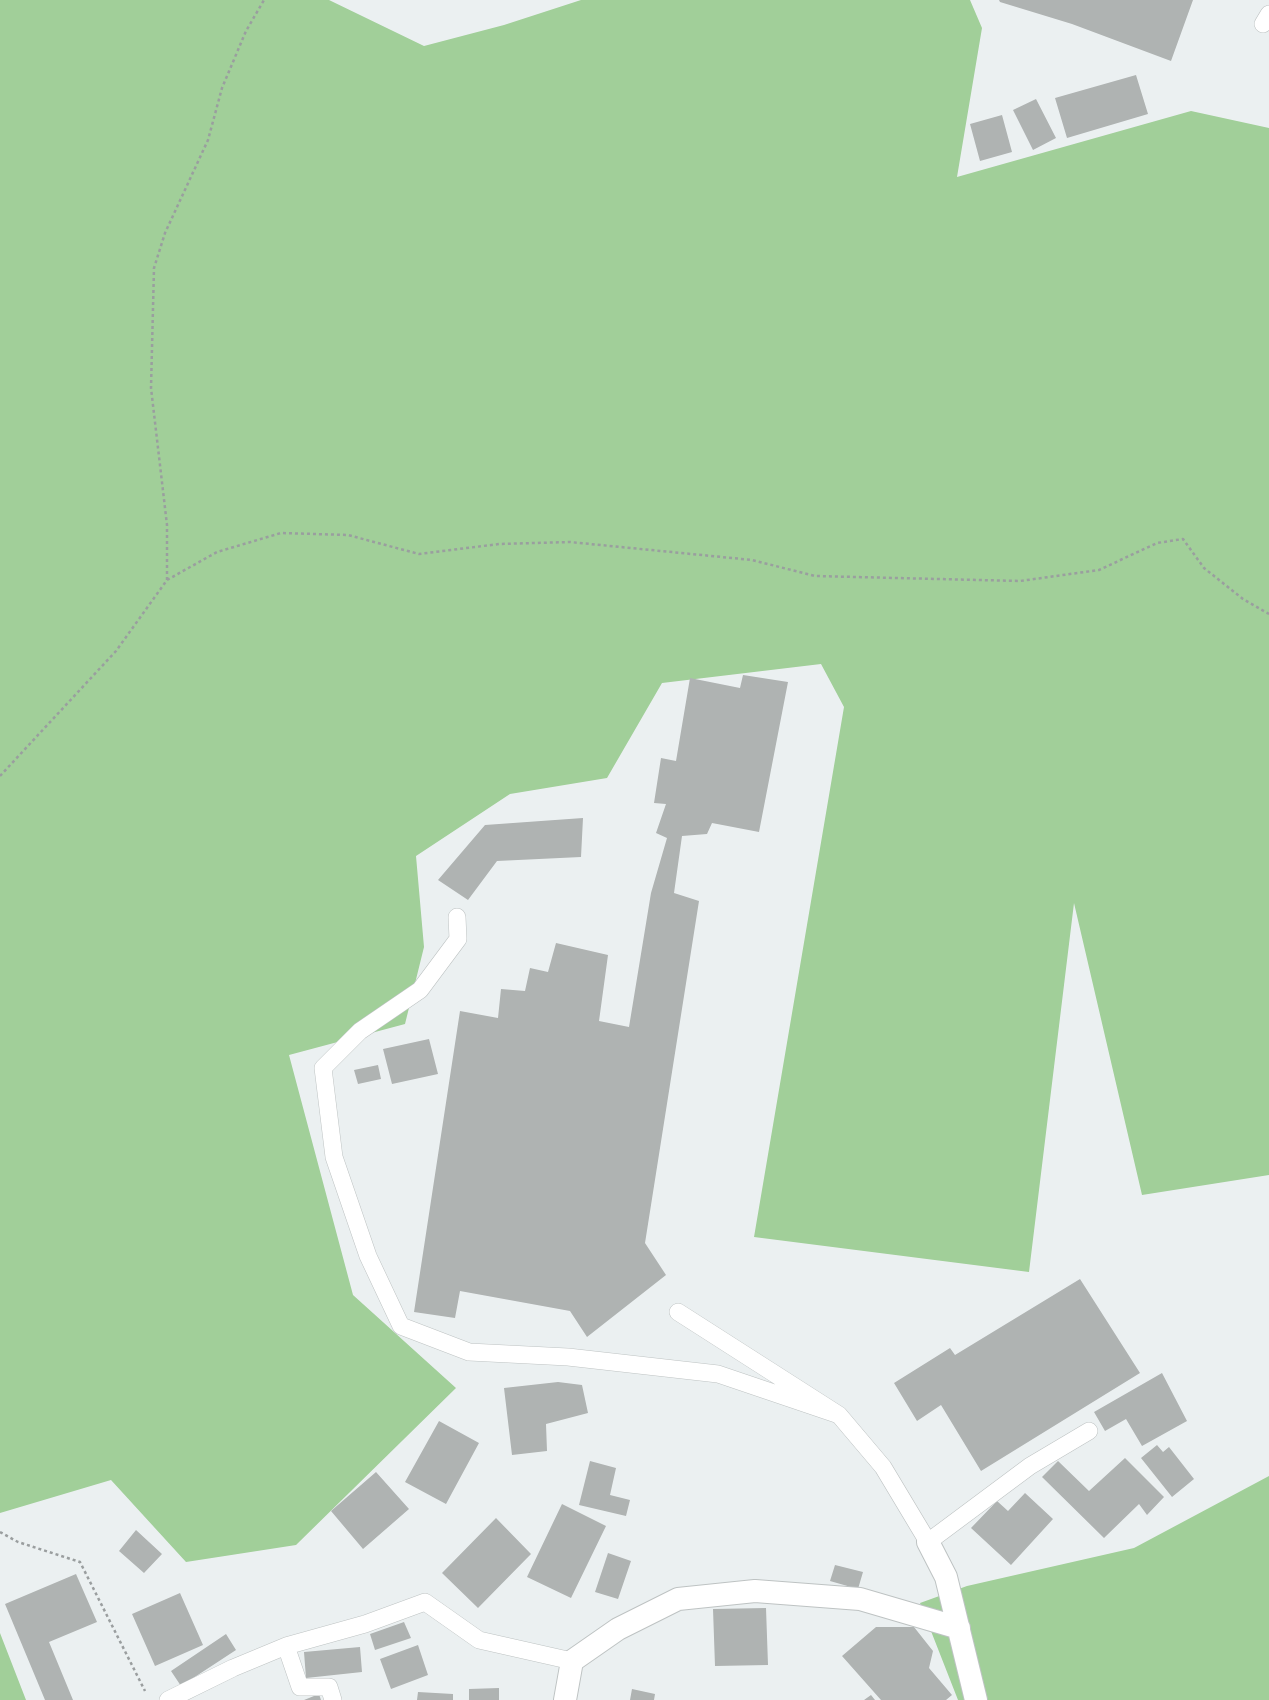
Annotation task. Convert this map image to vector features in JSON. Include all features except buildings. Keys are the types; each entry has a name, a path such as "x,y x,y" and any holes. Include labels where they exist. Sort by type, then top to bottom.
{"street":[{"path":"928,1542 946,1577 976,1700"},
{"path":"565,1700 572,1661 618,1629 678,1599 755,1591 860,1598 959,1628"}],"lane":[{"path":"457,917 458,939 420,990 360,1031 323,1068 334,1157 368,1256 401,1326 469,1352 568,1357 718,1374 839,1415"},
{"path":"678,1312 839,1415 883,1467 928,1542 1030,1466 1089,1431"},
{"path":"168,1700 233,1668 286,1646 365,1624 425,1602 479,1640 572,1661"},
{"path":"286,1646 300,1687 329,1687 333,1700"}],"path":[{"path":"167,580 167,525 151,388 154,268 165,233 208,140 222,88 246,31 264,0"},
{"path":"0,776 116,651 167,580 216,552 281,533 348,535 419,554 499,544 570,542 752,560 815,576 1020,581 1099,570 1157,543 1183,540 1204,568 1243,599 1269,614"},
{"path":"0,1532 18,1542 80,1562 146,1693"}],"green space":[{"path":"0,0 329,0 424,46 504,25 581,0 970,0 982,28 957,177 1191,111 1269,128 1269,1175 1142,1195 1074,903 1029,1272 754,1237 844,707 821,664 662,683 607,778 510,794 416,856 424,947 405,1024 289,1055 353,1295 456,1388 296,1545 186,1562 111,1480 0,1513"},
{"path":"1269,1476 1269,1700 958,1700 920,1603 967,1586 1134,1548"},
{"path":"0,1633 26,1700 0,1700"}]}
